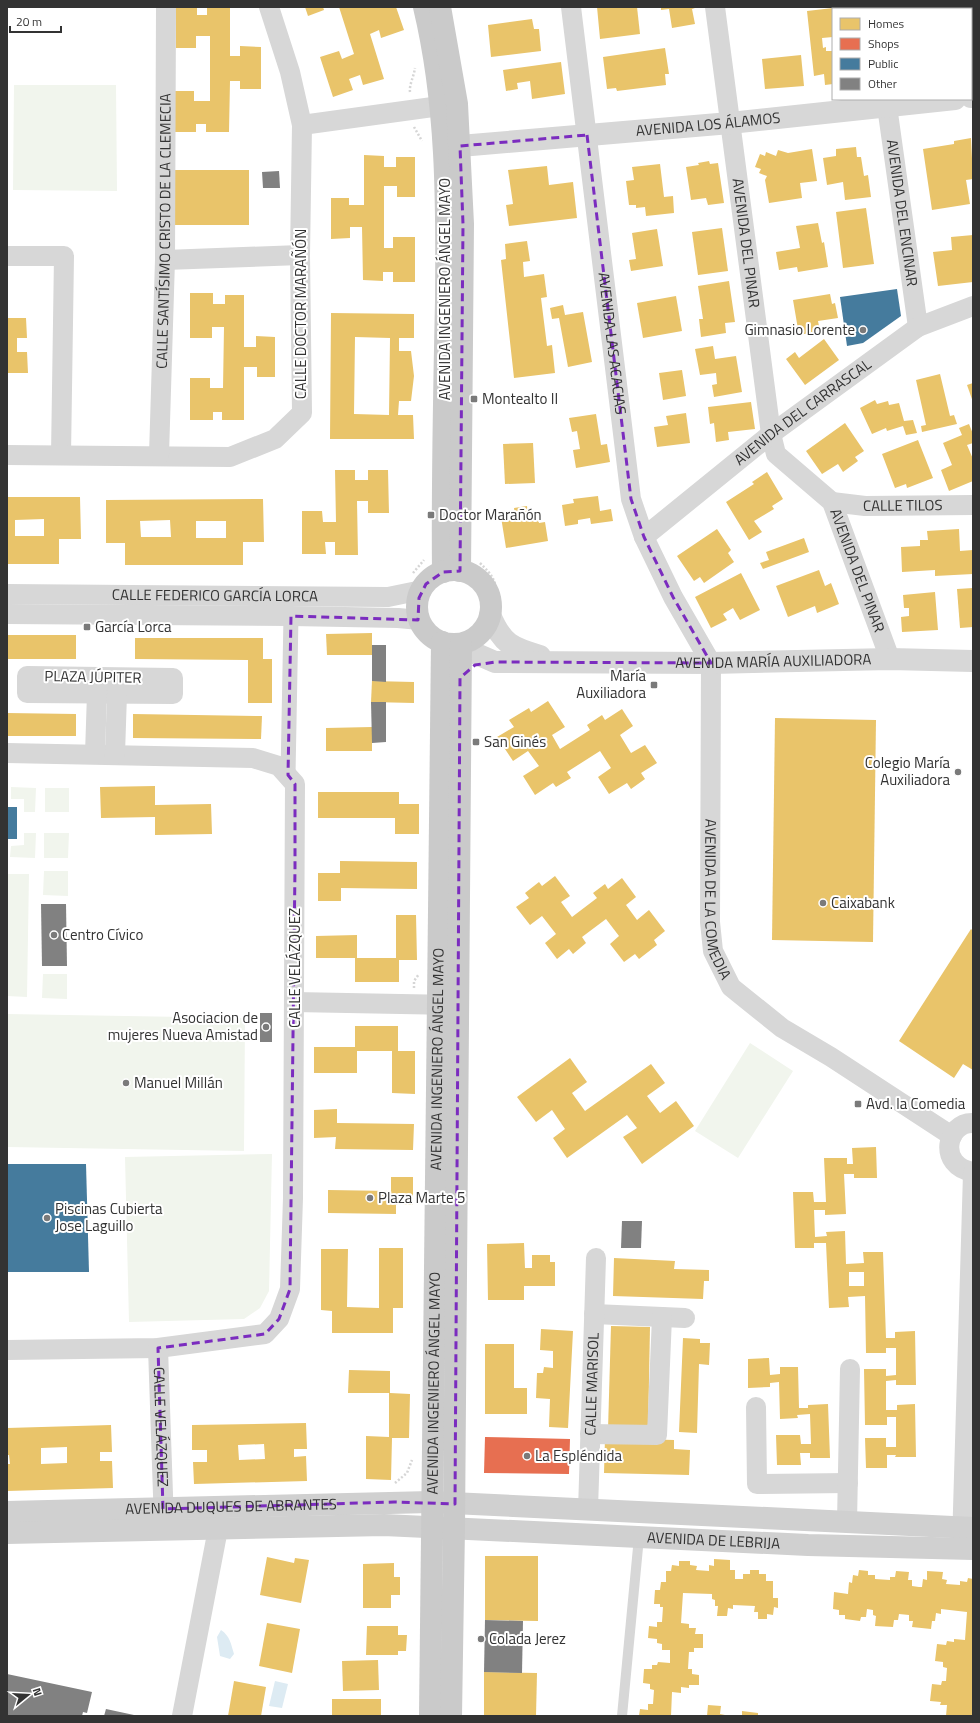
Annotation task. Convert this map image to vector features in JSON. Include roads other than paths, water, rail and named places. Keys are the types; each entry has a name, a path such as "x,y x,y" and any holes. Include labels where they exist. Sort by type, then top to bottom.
{"main road":[{"name":"AVENIDA INGENIERO ÁNGEL MAYO","path":"424,7 432,39 445,152 451,572"},
{"name":"AVENIDA INGENIERO ÁNGEL MAYO","path":"440,7 457,104 463,224 460,545 451,572"},
{"path":"451,572 474,576 484,586 495,608 481,633 470,641 451,643 428,634 420,620 418,605 422,590 430,579 451,572"},
{"name":"AVENIDA INGENIERO ÁNGEL MAYO","path":"430,1716 431,1526 447,1004 460,678 451,643"},
{"name":"AVENIDA INGENIERO ÁNGEL MAYO","path":"451,643 447,1004 455,1504 451,1716"},
{"name":"AVENIDA DUQUES DE ABRANTES","path":"7,1512 432,1502 455,1504"},
{"name":"AVENIDA DE LEBRIJA","path":"455,1504 968,1528"},
{"name":"AVENIDA DUQUES DE ABRANTES","path":"7,1533 384,1525 454,1527"},
{"name":"AVENIDA DE LEBRIJA","path":"454,1527 808,1545 968,1549"}],"street":[{"name":"CALLE SANTÍSIMO CRISTO DE LA CLEMECIA","path":"159,455 164,260 166,7"},
{"name":"CALLE DOCTOR MARAÑÓN","path":"7,455 159,455 230,457 275,439 302,413 300,255 302,125 290,72 269,7"},
{"name":"AVENIDA LAS ACACIAS","path":"571,7 631,499 644,537 673,597 711,662"},
{"name":"AVENIDA DEL PINAR","path":"715,7 770,434 776,454 832,502 890,659"},
{"name":"AVENIDA LOS ÁLAMOS","path":"460,146 730,123 887,102 932,100"},
{"name":"AVENIDA DEL ENCINAR","path":"887,102 918,327"},
{"path":"302,125 440,106"},
{"path":"164,260 300,255"},
{"path":"7,256 64,256 61,455"},
{"name":"AVENIDA DEL CARRASCAL","path":"644,537 770,434 918,327 973,306"},
{"name":"CALLE TILOS","path":"832,502 865,506 973,505"},
{"name":"CALLE FEDERICO GARCÍA LORCA","path":"7,594 388,597 422,590"},
{"name":"AVENIDA MARÍA AUXILIADORA","path":"495,608 496,630 514,648 540,656 573,661"},
{"name":"CALLE FEDERICO GARCÍA LORCA","path":"7,614 291,616 398,618 420,620"},
{"path":"288,775 291,616"},
{"name":"AVENIDA MARÍA AUXILIADORA","path":"451,643 495,662 711,662 890,659 973,661"},
{"path":"460,678 467,669 475,665 495,662"},
{"name":"AVENIDA DE LA COMEDIA","path":"711,662 710,922 713,951 731,987 782,1028 831,1057 952,1136"},
{"name":"PLAZA JÚPITER","path":"27,676 173,678 173,694 117,694 27,693 27,676"},
{"name":"PLAZA JÚPITER","path":"96,754 97,694"},
{"name":"PLAZA JÚPITER","path":"115,754 117,694"},
{"path":"7,753 253,758 279,766 288,775"},
{"name":"CALLE VELÁZQUEZ","path":"7,1350 158,1348 265,1334 279,1319 290,1289 295,784 288,775"},
{"path":"294,1002 447,1004"},
{"path":"968,1549 973,1172 958,1166 952,1160 948,1148 952,1136 959,1127 973,1123"},
{"name":"CALLE MARISOL","path":"588,1510 596,1258"},
{"path":"594,1314 685,1318"},
{"path":"590,1434 657,1435 662,1317"},
{"name":"CALLE VELÁZQUEZ","path":"158,1348 164,1530"},
{"path":"847,1522 850,1369"},
{"path":"756,1407 757,1484 848,1483"},
{"path":"182,1716 218,1529"}],"lane":[{"path":"622,1716 639,1537"}],"place":[{"name":"Gimnasio Lorente","path":"863,330"},
{"name":"Montealto II","path":"474,399"},
{"name":"Doctor Marañón","path":"431,515"},
{"name":"García Lorca","path":"87,627"},
{"name":"María Auxiliadora","path":"654,685"},
{"name":"San Ginés","path":"476,742"},
{"name":"Colegio María Auxiliadora","path":"958,772"},
{"name":"Caixabank","path":"823,903"},
{"name":"Centro Cívico","path":"54,935"},
{"name":"Asociacion de mujeres Nueva Amistad","path":"266,1027"},
{"name":"Manuel Millán","path":"126,1083"},
{"name":"Avd. la Comedia","path":"858,1104"},
{"name":"Plaza Marte 5","path":"370,1198"},
{"name":"Piscinas Cubierta Jose Laguillo","path":"47,1218"},
{"name":"La Espléndida","path":"527,1456"},
{"name":"Colada Jerez","path":"481,1639"}]}
